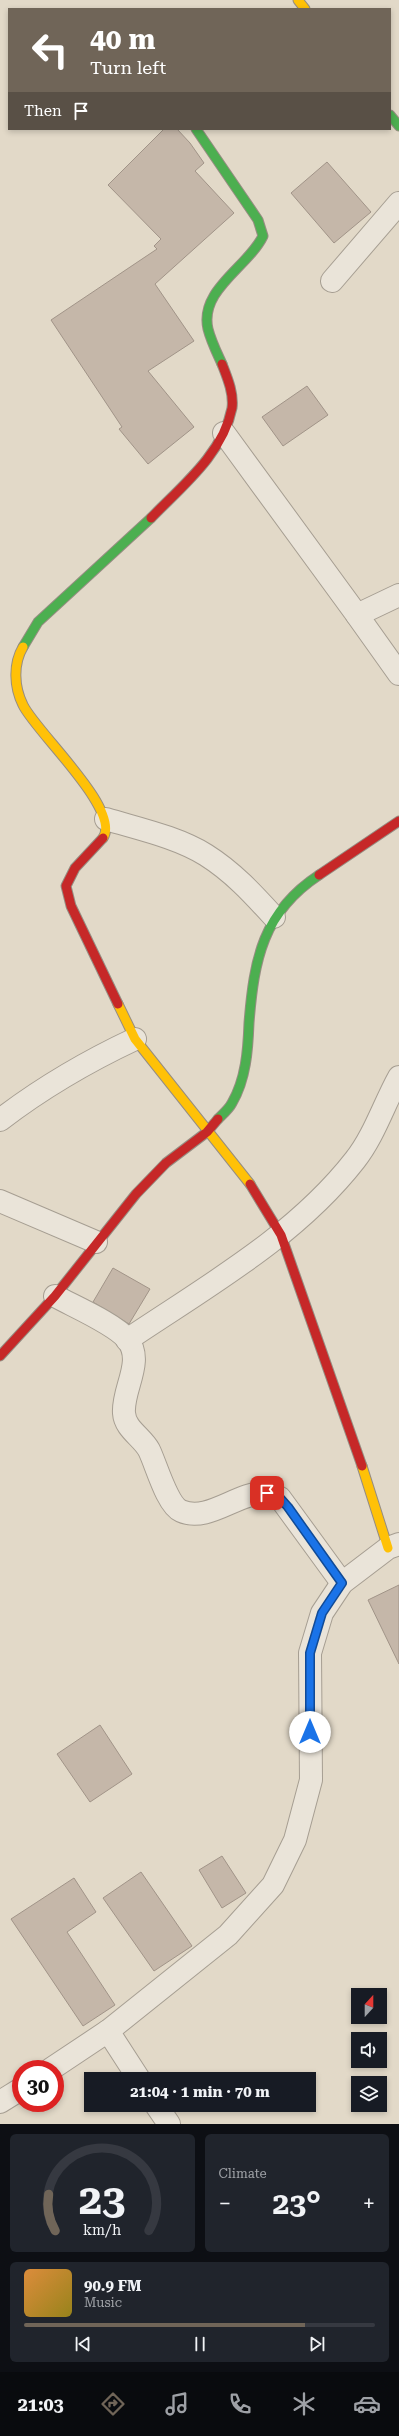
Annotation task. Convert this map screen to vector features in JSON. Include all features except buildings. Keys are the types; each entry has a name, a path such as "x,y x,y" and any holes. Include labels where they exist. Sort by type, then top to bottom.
{"street":[{"path":"298,0 304,8"},
{"path":"391,115 399,126"},
{"path":"64,2060 108,2031 228,1935 273,1885 294,1840 310,1780 310,1653 322,1613 342,1583 394,1546 281,1235 258,1194 207,1132 135,1039 71,906 66,886 75,868 96,848 105,835 106,819 70,764 23,706 15,680 20,654 38,622 138,532 208,458 224,433 232,407 230,384 208,329 207,308 217,291 257,248 264,236 258,220 197,130"},
{"path":"332,281 399,203"},
{"path":"224,433 399,674"},
{"path":"356,615 399,596"},
{"path":"106,819 169,838 205,854 240,880 274,917"},
{"path":"0,1356 54,1296 136,1194 166,1163 207,1132 232,1102 247,1060 251,1000 257,959 274,917 299,888 399,820"},
{"path":"0,1120 35,1093 84,1064 135,1039"},
{"path":"127,1340 281,1235 327,1194 356,1159 399,1077"},
{"path":"0,1201 96,1242"},
{"path":"54,1296 108,1325 127,1340 134,1355 125,1406 127,1424 148,1450 172,1503 180,1511 192,1514 206,1512 254,1494 267,1493 280,1498 342,1583"},
{"path":"108,2031 134,2072"},
{"path":"0,2102 12,2095"},
{"path":"161,2112 169,2124"}],"traffic: fast":[{"path":"391,116 399,126"},
{"path":"197,130 258,220 263,236 247,258 217,291 211,302 207,315 208,329 222,364"},
{"path":"23,647 38,622 151,518"},
{"path":"218,1119 232,1103 237,1094 243,1074 247,1054 254,978 265,939 274,921 285,905 300,889 319,875"}],"traffic: slow":[{"path":"298,0 304,8"},
{"path":"23,647 16,668 16,683 20,698 31,717 89,790 100,809 106,825 103,838"},
{"path":"118,1004 135,1039 250,1184"},
{"path":"362,1466 388,1548"}],"traffic: jam":[{"path":"151,518 199,469 220,440 227,425 232,408 232,397 230,385 222,364"},
{"path":"319,875 399,821"},
{"path":"103,838 75,868 66,886 71,906 118,1004"},
{"path":"0,1356 55,1296 136,1194 166,1163 207,1132 218,1119"},
{"path":"250,1184 281,1235 362,1466"}],"route":[{"path":"267,1493 280,1498 288,1507 342,1583 322,1613 310,1653 310,1732"}]}
